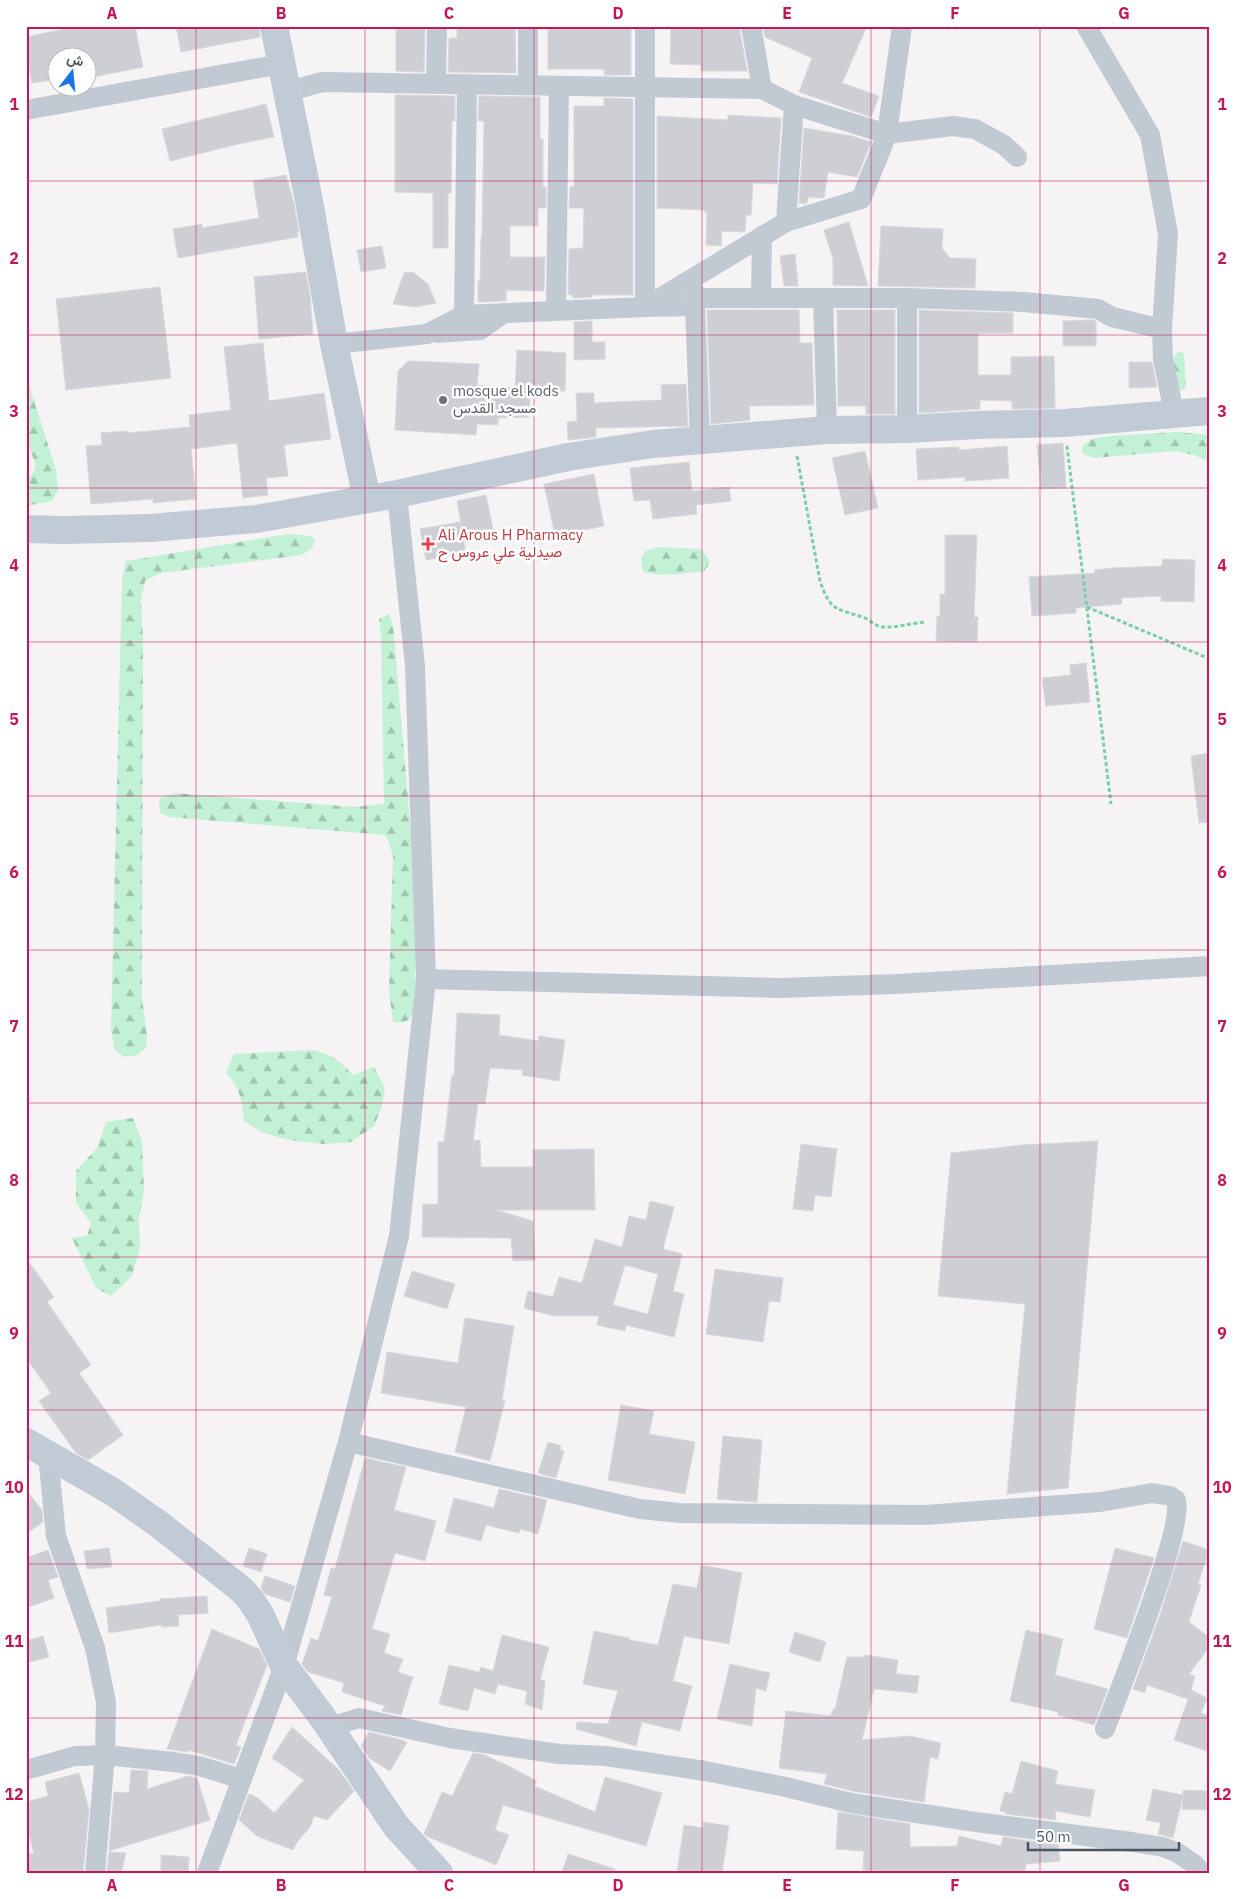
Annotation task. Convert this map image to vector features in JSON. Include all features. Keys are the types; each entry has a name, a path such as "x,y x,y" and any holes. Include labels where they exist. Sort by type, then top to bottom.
{"main road":[{"path":"274,26 309,201 334,344 367,499"},
{"path":"26,529 152,528 256,519 397,494 568,457 653,444 827,430 1065,423 1210,411"},
{"path":"37,1449 113,1492 160,1525 242,1590 260,1614 284,1666 330,1729 396,1826 438,1873"}],"street":[{"path":"436,84 437,26"},
{"path":"528,26 528,85"},
{"path":"645,26 645,307"},
{"path":"751,26 762,88"},
{"path":"645,307 786,222 861,199 887,134 902,26"},
{"path":"1086,26 1150,135 1168,234 1162,329 1163,360 1174,413"},
{"path":"26,110 281,64"},
{"path":"286,92 322,82 762,88 794,105 887,134 962,126 988,135 1004,145 1017,157"},
{"path":"464,315 467,84"},
{"path":"556,310 559,86"},
{"path":"786,222 794,105"},
{"path":"761,298 762,236"},
{"path":"694,278 700,440"},
{"path":"427,334 464,315 645,307 761,298 907,298 1024,302 1098,309 1112,317 1162,329"},
{"path":"822,298 827,430"},
{"path":"907,298 907,429"},
{"path":"334,344 480,330 504,313"},
{"path":"207,1873 284,1666 348,1442 399,1236 426,979 415,666 397,494"},
{"path":"426,979 779,988 896,984 1210,966"},
{"path":"348,1442 640,1510 680,1513 925,1515 1100,1502 1152,1493 1170,1496 1176,1500 1177,1511 1164,1568 1105,1730"},
{"path":"37,1449 56,1536 95,1648 106,1702 105,1755 95,1873"},
{"path":"330,1729 359,1718 450,1738 559,1754 606,1756 705,1771 786,1787 851,1803 1163,1847 1194,1864 1202,1873"},
{"path":"26,1770 75,1756 105,1755 182,1763 242,1779"}],"path":[{"path":"1065,423 1111,804"},
{"path":"793,434 820,581 826,598 832,606 867,619 881,627 926,622"},
{"path":"1087,607 1210,659"}],"green space":[{"path":"1178,352 1184,354 1186,386 1183,390 1176,392 1172,365"},
{"path":"26,376 56,470 58,490 52,501 26,506 26,478 31,476 36,467 26,436"},
{"path":"1177,432 1210,435 1210,462 1194,455 1175,451 1093,458 1082,453 1083,445 1092,439 1110,436"},
{"path":"288,534 310,536 315,540 312,548 302,555 161,573 145,581 141,600 143,639 142,998 147,1035 146,1048 137,1055 124,1057 114,1049 111,1028 122,579 126,561"},
{"path":"659,547 701,549 710,563 704,571 682,574 666,575 644,572 641,562 645,551"},
{"path":"389,614 393,624 411,835 416,863 415,1011 409,1020 401,1022 393,1022 389,991 393,855 386,835 170,817 160,813 159,799 175,793 354,807 384,804 381,635 379,619"},
{"path":"313,1050 335,1059 353,1075 374,1067 385,1088 382,1106 374,1126 351,1142 324,1144 288,1140 261,1132 244,1121 240,1095 231,1078 226,1073 234,1054"},
{"path":"133,1118 142,1141 144,1191 139,1218 140,1248 132,1276 111,1296 96,1288 72,1238 87,1236 91,1223 76,1203 76,1171 97,1148 106,1122"}],"building":[{"path":"79,26 135,26 143,67 98,76 98,48 48,48 48,81 32,83 26,51 26,37"},
{"path":"176,26 259,26 260,37 181,52"},
{"path":"396,26 425,26 424,72 396,71"},
{"path":"457,26 515,26 516,73 448,72 449,38 457,38"},
{"path":"548,26 631,26 631,75 604,75 604,69 548,69"},
{"path":"671,26 739,26 747,71 701,71 701,65 670,64"},
{"path":"763,26 867,26 842,83 879,96 871,117 799,92 812,58 765,37"},
{"path":"395,95 455,96 455,121 452,121 451,193 448,193 448,248 433,248 433,193 395,192"},
{"path":"479,96 540,97 540,139 543,139 543,187 546,187 546,208 538,208 538,226 510,226 510,257 545,257 544,291 506,290 506,301 478,302 482,237 484,121 478,121"},
{"path":"604,98 633,99 633,295 592,295 592,297 573,298 573,295 569,295 568,291 569,249 583,248 584,208 569,208 570,187 574,187 574,106 604,106"},
{"path":"266,104 274,137 170,161 162,129"},
{"path":"728,115 781,118 777,184 753,183 751,215 746,215 745,232 722,231 721,246 706,245 707,213 705,213 705,210 657,208 657,116 728,120"},
{"path":"804,128 852,136 871,142 857,177 828,172 824,198 808,197 805,204 799,203"},
{"path":"286,175 294,204 299,232 297,232 298,237 178,258 173,229 202,224 202,228 259,218 253,181"},
{"path":"849,222 868,286 833,285 833,259 824,230"},
{"path":"881,226 943,229 942,248 950,258 976,259 975,288 878,286"},
{"path":"382,246 386,268 361,272 357,250"},
{"path":"795,254 798,286 784,286 780,256"},
{"path":"306,272 313,334 259,339 254,277"},
{"path":"413,272 428,284 436,303 416,307 393,304 404,273"},
{"path":"160,287 171,378 66,390 56,299"},
{"path":"707,310 799,310 800,343 812,343 814,405 749,406 750,420 711,424"},
{"path":"837,310 875,310 876,314 876,310 895,310 895,414 866,414 866,406 838,406"},
{"path":"919,310 1013,313 1013,333 978,333 978,375 1011,375 1011,357 1054,356 1055,408 1012,409 1012,401 980,400 980,409 919,413"},
{"path":"592,321 592,342 605,342 605,359 574,360 574,322"},
{"path":"1063,321 1096,321 1096,346 1063,346"},
{"path":"263,343 269,401 324,393 331,439 284,445 288,476 266,478 268,495 243,498 237,443 191,449 196,499 153,503 153,499 91,504 86,446 102,445 101,433 128,431 128,433 190,427 189,415 231,410 224,347"},
{"path":"517,350 566,353 565,391 530,391 529,417 498,418 498,425 477,424 476,435 395,430 398,371 408,361 479,364 477,385 515,388"},
{"path":"1129,362 1152,362 1157,387 1129,388"},
{"path":"686,384 688,426 596,428 596,437 568,440 567,422 577,421 576,393 594,393 594,403 662,400 661,385"},
{"path":"1063,443 1066,488 1041,489 1037,445"},
{"path":"1007,446 1009,478 965,481 965,477 918,480 916,449 959,447 959,450"},
{"path":"865,451 878,508 845,515 832,458"},
{"path":"689,462 692,491 729,487 731,501 696,505 697,514 653,519 650,500 634,501 630,468"},
{"path":"594,474 604,526 569,533 568,529 554,531 544,484"},
{"path":"486,495 493,529 463,535 457,501"},
{"path":"460,522 466,553 426,560 420,529"},
{"path":"945,535 977,535 974,617 978,617 977,642 936,641 937,616 940,616 940,594 945,594"},
{"path":"1163,559 1195,560 1194,602 1161,601 1161,596 1121,598 1122,604 1076,608 1076,613 1032,616 1029,577 1095,573 1094,570 1114,568 1162,566"},
{"path":"1086,663 1090,702 1046,706 1042,678 1071,675 1070,665"},
{"path":"1210,753 1210,822 1199,823 1191,756"},
{"path":"457,1013 500,1015 499,1035 538,1041 539,1036 565,1040 559,1081 522,1075 523,1070 490,1068 485,1104 478,1103 473,1141 480,1140 481,1167 533,1167 533,1150 594,1149 595,1210 496,1210 533,1221 535,1260 513,1261 511,1238 422,1237 423,1204 438,1204 438,1142 444,1142 452,1075 454,1075"},
{"path":"1098,1141 1068,1488 1007,1494 1025,1304 938,1296 951,1153 1023,1145"},
{"path":"801,1144 837,1149 831,1197 815,1195 813,1211 793,1209"},
{"path":"650,1201 674,1207 663,1249 682,1254 673,1291 684,1294 674,1337 626,1325 625,1331 597,1325 599,1316 554,1316 524,1308 528,1291 553,1297 559,1277 582,1283 595,1239 622,1247 629,1216 646,1220","holes":["625,1265 658,1274 648,1314 613,1305"]},
{"path":"26,1258 54,1297 47,1302 91,1365 79,1373 123,1435 88,1460 76,1453 39,1401 51,1393 26,1358"},
{"path":"715,1269 783,1278 780,1302 769,1301 763,1342 706,1334"},
{"path":"412,1271 455,1284 447,1309 404,1296"},
{"path":"465,1318 514,1326 502,1400 505,1400 490,1461 455,1452 466,1407 381,1393 387,1352 458,1363"},
{"path":"621,1405 654,1411 649,1434 695,1442 685,1494 608,1480"},
{"path":"723,1436 762,1440 757,1502 717,1499"},
{"path":"548,1442 561,1446 560,1450 564,1451 556,1478 538,1473"},
{"path":"365,1458 406,1467 394,1510 436,1521 425,1561 395,1553 372,1629 390,1634 384,1653 403,1659 398,1672 413,1677 401,1715 382,1711 385,1706 342,1692 344,1683 308,1672 302,1664 311,1638 318,1641 332,1597 324,1595 331,1568 335,1569"},
{"path":"499,1489 547,1500 538,1534 520,1529 519,1533 486,1525 481,1541 445,1532 454,1498 494,1508"},
{"path":"26,1490 42,1510 43,1522 26,1534"},
{"path":"1183,1541 1209,1550 1198,1584 1201,1585 1189,1622 1210,1638 1210,1646 1189,1674 1195,1676 1191,1690 1207,1698 1201,1713 1210,1716 1210,1752 1174,1740 1188,1699 1147,1685 1145,1693 1133,1689 1160,1615"},
{"path":"109,1548 112,1567 87,1569 84,1551"},
{"path":"249,1548 267,1554 261,1572 243,1566"},
{"path":"1115,1548 1154,1558 1127,1638 1094,1629"},
{"path":"48,1550 58,1577 48,1580 54,1598 26,1608 26,1558"},
{"path":"701,1565 742,1573 729,1644 684,1636 673,1681 692,1686 680,1731 642,1722 636,1746 576,1729 577,1722 608,1724 618,1691 583,1684 594,1631 658,1645 673,1584 697,1588"},
{"path":"265,1576 295,1586 290,1602 265,1594 261,1588"},
{"path":"207,1596 208,1613 178,1615 179,1626 162,1627 161,1625 109,1633 106,1608 160,1601 160,1599"},
{"path":"212,1629 259,1649 267,1665 236,1745 241,1747 234,1764 189,1750 189,1752 167,1749"},
{"path":"1026,1630 1063,1639 1055,1675 1108,1689 1094,1725 1058,1715 1058,1712 1010,1701"},
{"path":"795,1632 826,1642 820,1662 789,1652"},
{"path":"502,1635 549,1647 540,1680 545,1681 542,1710 525,1704 527,1691 498,1684 495,1694 474,1688 468,1711 439,1704 449,1665 479,1672 481,1667 493,1671"},
{"path":"43,1636 49,1657 26,1663 26,1641"},
{"path":"865,1655 898,1660 896,1674 919,1676 917,1693 874,1689 862,1740 910,1736 941,1743 938,1759 930,1757 924,1802 853,1791 824,1784 827,1774 779,1768 786,1711 831,1716 833,1709 835,1709 847,1657 864,1657"},
{"path":"730,1664 770,1673 766,1691 756,1688 752,1726 717,1719"},
{"path":"292,1727 338,1769 354,1791 327,1820 314,1816 310,1827 297,1842 293,1850 257,1836 239,1820 249,1794 258,1798 274,1813 304,1780 272,1758"},
{"path":"369,1732 407,1742 390,1771 369,1758 361,1746"},
{"path":"473,1753 485,1755 499,1761 537,1781 534,1786 595,1812 605,1777 662,1793 646,1846 503,1805 495,1830 509,1835 496,1865 426,1836 424,1834 442,1792 452,1796"},
{"path":"1021,1761 1058,1771 1055,1784 1095,1790 1090,1817 1055,1811 1056,1820 1006,1814 1006,1812 1000,1811 1005,1792 1012,1794"},
{"path":"131,1770 148,1771 147,1789 188,1776 197,1778 210,1820 109,1851 114,1792 129,1793"},
{"path":"79,1773 89,1809 83,1873 26,1873 26,1854 34,1853 26,1824 26,1802 48,1796 45,1782"},
{"path":"1153,1789 1183,1795 1183,1790 1210,1791 1210,1810 1182,1809 1183,1796 1173,1838 1158,1834 1161,1823 1146,1820"},
{"path":"838,1812 910,1824 910,1847 957,1846 959,1836 1001,1846 1003,1837 1058,1845 1060,1861 1026,1864 1025,1873 896,1873 863,1870 864,1851 836,1849"},
{"path":"703,1822 729,1826 722,1873 677,1873 684,1825 703,1828"},
{"path":"109,1852 126,1853 121,1873 107,1873"},
{"path":"568,1854 615,1869 615,1873 562,1873"},
{"path":"161,1855 189,1857 188,1873 161,1872"}],"place":[{"name":"mosque el kods مسجد القدس","path":"443,400"},
{"name":"Ali Arous H Pharmacy صيدلية علي عروس ح","path":"428,544"}]}
